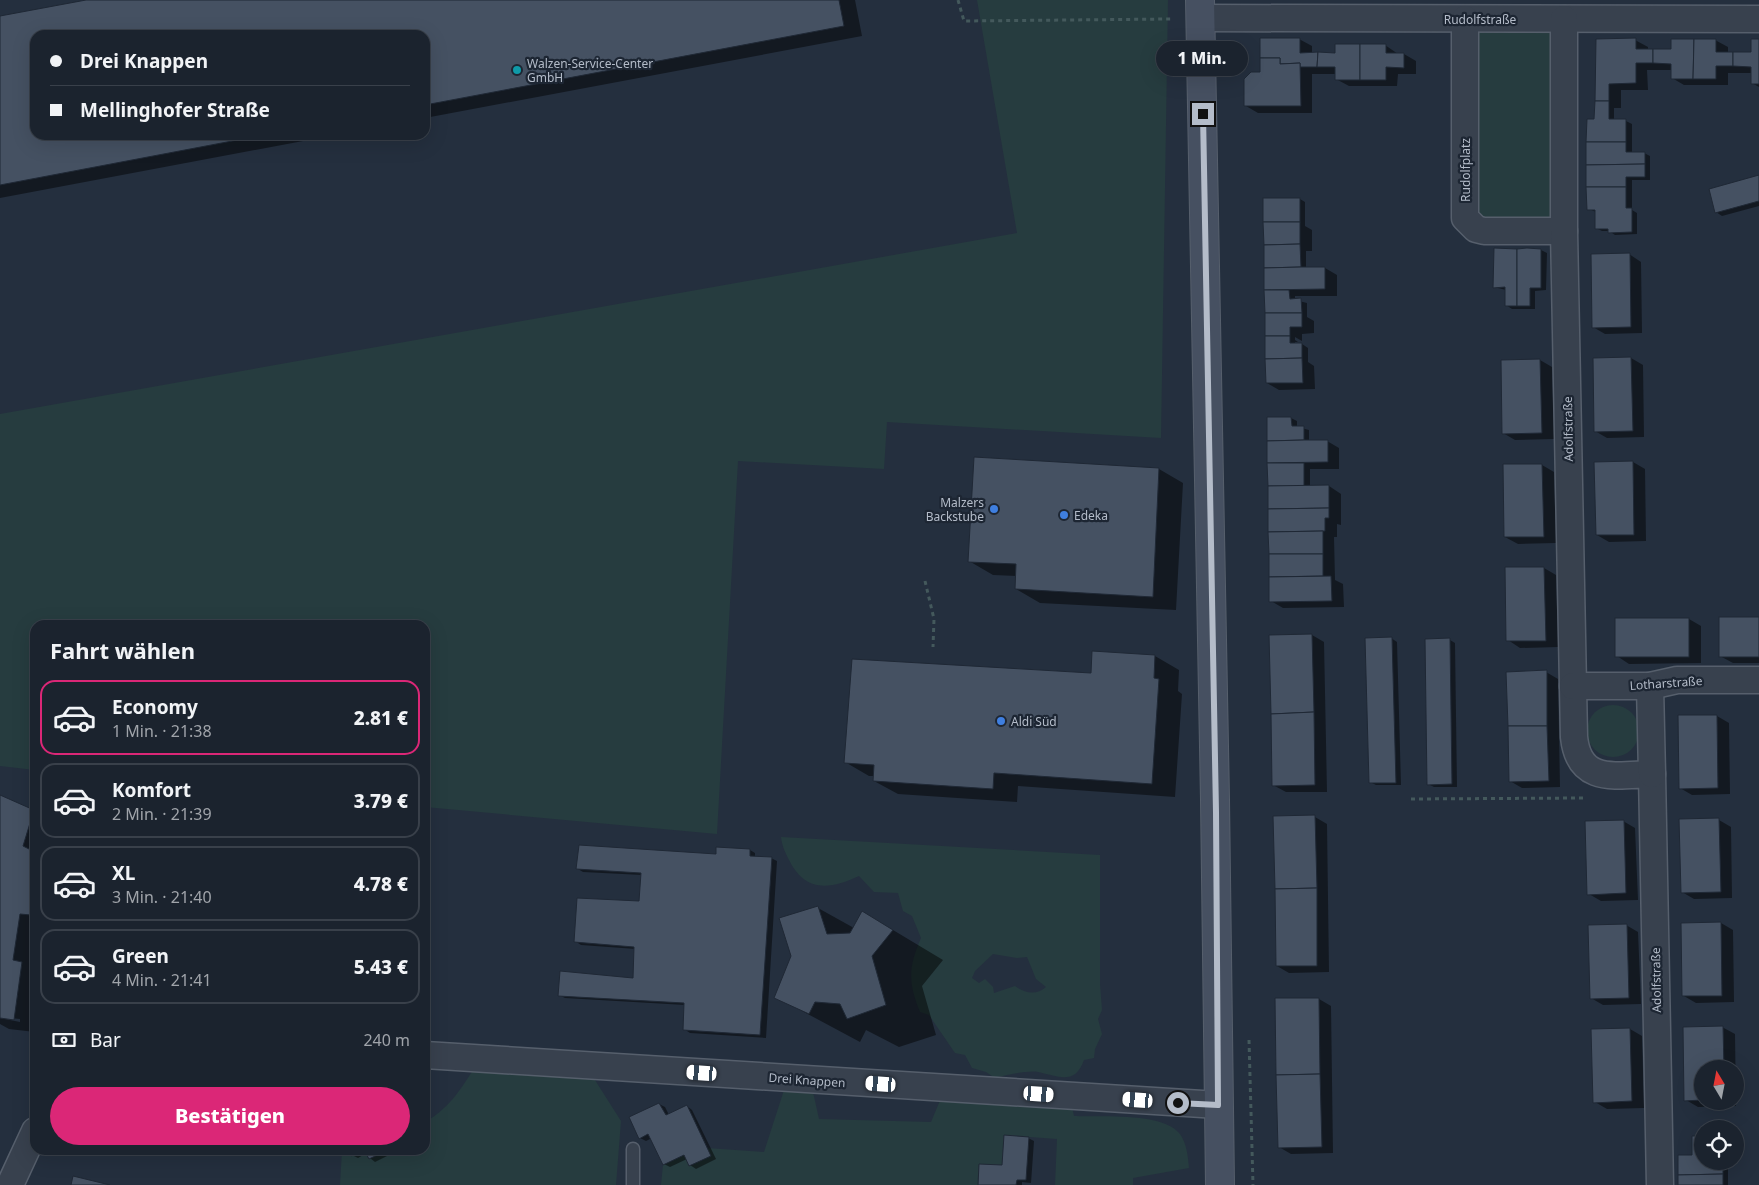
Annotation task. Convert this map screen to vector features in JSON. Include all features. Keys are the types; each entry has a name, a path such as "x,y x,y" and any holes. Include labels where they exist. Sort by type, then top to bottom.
{"main road":[{"path":"1200,9 1216,823 1220,1185"}],"street":[{"name":"Rudolfstraße","path":"1200,9 1465,19 1759,19"},
{"name":"Rudolfplatz","path":"1465,19 1465,218 1476,228 1484,230 1564,231"},
{"name":"Adolfstraße","path":"1564,19 1564,231 1573,686 1575,746 1581,762 1586,767"},
{"name":"Lotharstraße","path":"1573,686 1650,686 1677,680 1759,680"},
{"name":"Adolfstraße","path":"1650,686 1660,1185"},
{"path":"1586,767 1601,775 1652,774"},
{"name":"Drei Knappen","path":"430,1055 1218,1105"},
{"path":"10,1185 30,1142"}],"lane":[{"path":"633,1149 633,1185"}],"path":[{"path":"958,0 964,21 1200,9"},
{"path":"925,581 934,619 933,647"},
{"path":"1411,799 1587,798 1586,767"}],"green space":[{"path":"977,0 1168,0 1161,438 887,422 884,469 738,461 717,834 430,807 430,620 30,620 30,769 0,766 0,414 1017,233"},
{"path":"1465,19 1564,19 1564,231 1476,229"},
{"path":"1608,705 1618,705 1628,709 1635,716 1639,731 1635,746 1628,753 1618,757 1608,757 1598,753 1591,746 1587,736 1587,726 1591,716 1598,709"},
{"path":"781,837 1100,855 1100,984 1102,1010 1098,1019 1102,1034 1095,1049 1094,1058 1084,1060 1076,1073 1065,1077 1034,1072 1017,1073 995,1078 986,1072 972,1068 965,1055 955,1053 929,1015 920,1012 913,992 911,975 914,958 921,938 912,916 903,911 898,893 874,892 859,876 828,886 810,883 795,870 786,854","holes":["993,954 1017,958 1027,957 1036,979 1046,987 1038,992 1030,992 1015,986 994,993 993,987 985,979 979,983 972,978 975,971"]},
{"path":"473,1070 593,1077 621,1121 616,1185 340,1185 342,1155 367,1155 369,1159 377,1155 430,1155 430,1119 440,1112"},
{"path":"784,1090 813,1092 819,1119 931,1122 941,1098 1072,1107 1074,1116 1115,1116 1146,1119 1172,1127 1180,1134 1186,1146 1189,1168 1133,1178 1133,1185 1055,1185 1057,1139 1004,1135 1002,1165 979,1164 978,1185 661,1185 663,1165 684,1155 689,1166 711,1156 707,1148 764,1152"}],"building":[{"name":"Walzen-Service-Center GmbH","path":"86,0 839,0 844,26 430,104 430,30 30,30 30,140 238,140 0,185 0,16"},
{"path":"1260,38 1300,38 1300,53 1318,52 1317,67 1300,67 1300,63 1280,64 1280,58 1260,58"},
{"path":"1636,38 1636,49 1653,49 1653,63 1636,63 1636,83 1609,84 1609,101 1595,101 1596,39"},
{"path":"1671,39 1694,39 1693,79 1671,79 1671,64 1653,63 1653,49 1671,49"},
{"path":"1694,39 1716,39 1716,52 1733,52 1733,66 1716,66 1716,79 1693,79"},
{"path":"1751,39 1759,39 1759,84 1751,84 1751,67 1733,66 1733,52 1751,52"},
{"path":"1335,44 1360,44 1360,80 1335,80 1335,67 1317,67 1318,52 1335,53"},
{"path":"1360,44 1386,44 1386,53 1404,53 1404,68 1386,67 1386,80 1360,80"},
{"path":"1260,58 1280,58 1280,64 1300,63 1301,106 1244,106 1244,79 1251,72 1260,72"},
{"path":"1595,101 1609,101 1609,119 1626,119 1626,142 1586,142 1587,119 1594,119"},
{"path":"1586,142 1626,142 1626,152 1645,152 1645,164 1586,165"},
{"path":"1645,164 1645,177 1626,177 1626,187 1586,187 1586,165"},
{"path":"1759,175 1759,201 1715,213 1709,189"},
{"path":"1586,187 1626,187 1626,208 1632,208 1632,232 1608,233 1608,229 1595,229 1595,210 1587,210"},
{"path":"1263,198 1300,198 1300,222 1263,222"},
{"path":"1263,222 1300,222 1300,244 1264,245"},
{"path":"1300,244 1301,267 1264,268 1264,245"},
{"path":"1494,248 1517,249 1517,306 1505,306 1505,287 1493,288"},
{"path":"1517,249 1541,249 1541,288 1530,288 1530,306 1517,306"},
{"path":"1630,253 1631,327 1592,328 1591,254"},
{"path":"1325,267 1325,289 1264,290 1264,268"},
{"path":"1264,290 1289,290 1290,299 1301,298 1302,313 1265,313"},
{"path":"1265,313 1302,313 1302,327 1290,327 1290,336 1265,336"},
{"path":"1265,336 1290,336 1290,343 1302,343 1302,358 1265,359"},
{"path":"1631,357 1633,431 1594,432 1593,358"},
{"path":"1302,358 1303,383 1266,383 1265,359"},
{"path":"1540,359 1542,433 1502,434 1501,360"},
{"path":"1267,417 1291,417 1292,426 1304,426 1304,440 1267,441"},
{"path":"1328,440 1328,462 1267,463 1267,441"},
{"name":"Edeka","path":"974,457 1159,468 1153,597 1015,589 1016,564 968,562"},
{"path":"1633,461 1634,535 1596,535 1594,462"},
{"path":"1267,463 1304,463 1304,486 1268,486"},
{"path":"1503,464 1542,464 1544,537 1504,537"},
{"path":"1329,485 1329,508 1268,509 1268,486"},
{"path":"1329,508 1329,518 1325,518 1325,531 1268,532 1268,509"},
{"path":"1323,531 1323,554 1269,554 1268,532"},
{"path":"1269,554 1323,554 1323,576 1269,577"},
{"path":"1505,567 1544,567 1546,641 1506,641"},
{"path":"1331,576 1332,601 1269,602 1269,577"},
{"path":"1719,617 1759,617 1759,657 1719,657"},
{"path":"1615,618 1689,618 1689,657 1615,657"},
{"path":"1312,634 1314,712 1271,714 1269,635"},
{"path":"1392,637 1396,783 1369,783 1365,638"},
{"path":"1450,638 1452,784 1427,785 1425,639"},
{"name":"Aldi Süd","path":"1092,651 1155,655 1154,678 1159,679 1152,784 994,773 993,789 873,781 874,765 844,763 852,659 1091,673"},
{"path":"1547,670 1547,726 1508,726 1506,672"},
{"path":"1314,712 1315,785 1272,786 1271,714"},
{"path":"1678,715 1717,715 1718,788 1679,789"},
{"path":"1508,726 1547,726 1549,781 1509,782"},
{"path":"0,795 30,808 30,823 23,846 30,850 30,915 20,914 13,960 22,962 14,1020 0,1018"},
{"path":"1315,815 1317,888 1275,889 1273,816"},
{"path":"1719,818 1721,892 1681,893 1679,819"},
{"path":"1624,820 1626,893 1587,895 1585,821"},
{"path":"579,845 716,854 716,847 750,849 750,856 772,857 760,1035 683,1030 684,1003 558,996 560,971 633,978 634,947 574,942 577,898 639,901 641,873 576,869"},
{"path":"1317,888 1317,966 1276,966 1275,889"},
{"path":"818,906 827,934 850,933 862,911 893,930 872,956 886,1005 847,1019 840,1004 815,1002 809,1014 774,998 791,956 779,918"},
{"path":"1721,922 1722,996 1682,996 1681,923"},
{"path":"1627,924 1629,998 1590,999 1588,925"},
{"path":"1275,998 1319,998 1320,1074 1276,1075"},
{"path":"1723,1026 1724,1060 1694,1060 1694,1100 1684,1101 1683,1027"},
{"path":"1630,1028 1632,1101 1593,1103 1591,1029"},
{"path":"1320,1074 1322,1147 1278,1148 1276,1075"},
{"path":"659,1103 666,1115 687,1105 711,1156 689,1166 684,1155 663,1165 648,1134 639,1139 629,1117"},
{"path":"1004,1135 1029,1137 1026,1180 1017,1180 1016,1185 978,1185 979,1164 1002,1165"},
{"path":"1692,1136 1694,1136 1694,1170 1723,1170 1723,1174 1678,1175 1678,1155 1692,1155"},
{"path":"367,1155 377,1155 369,1159"},
{"path":"1723,1174 1723,1185 1678,1185 1678,1175"},
{"path":"73,1176 110,1185 71,1185"}],"place":[{"name":"Walzen-Service-Center GmbH","path":"517,70"},
{"name":"Malzers Backstube","path":"994,509"},
{"name":"Edeka","path":"1064,515"},
{"name":"Aldi Süd","path":"1001,721"}],"route":[{"path":"1178,1103 1218,1105 1216,812 1212,711 1210,462 1203,114"}]}
